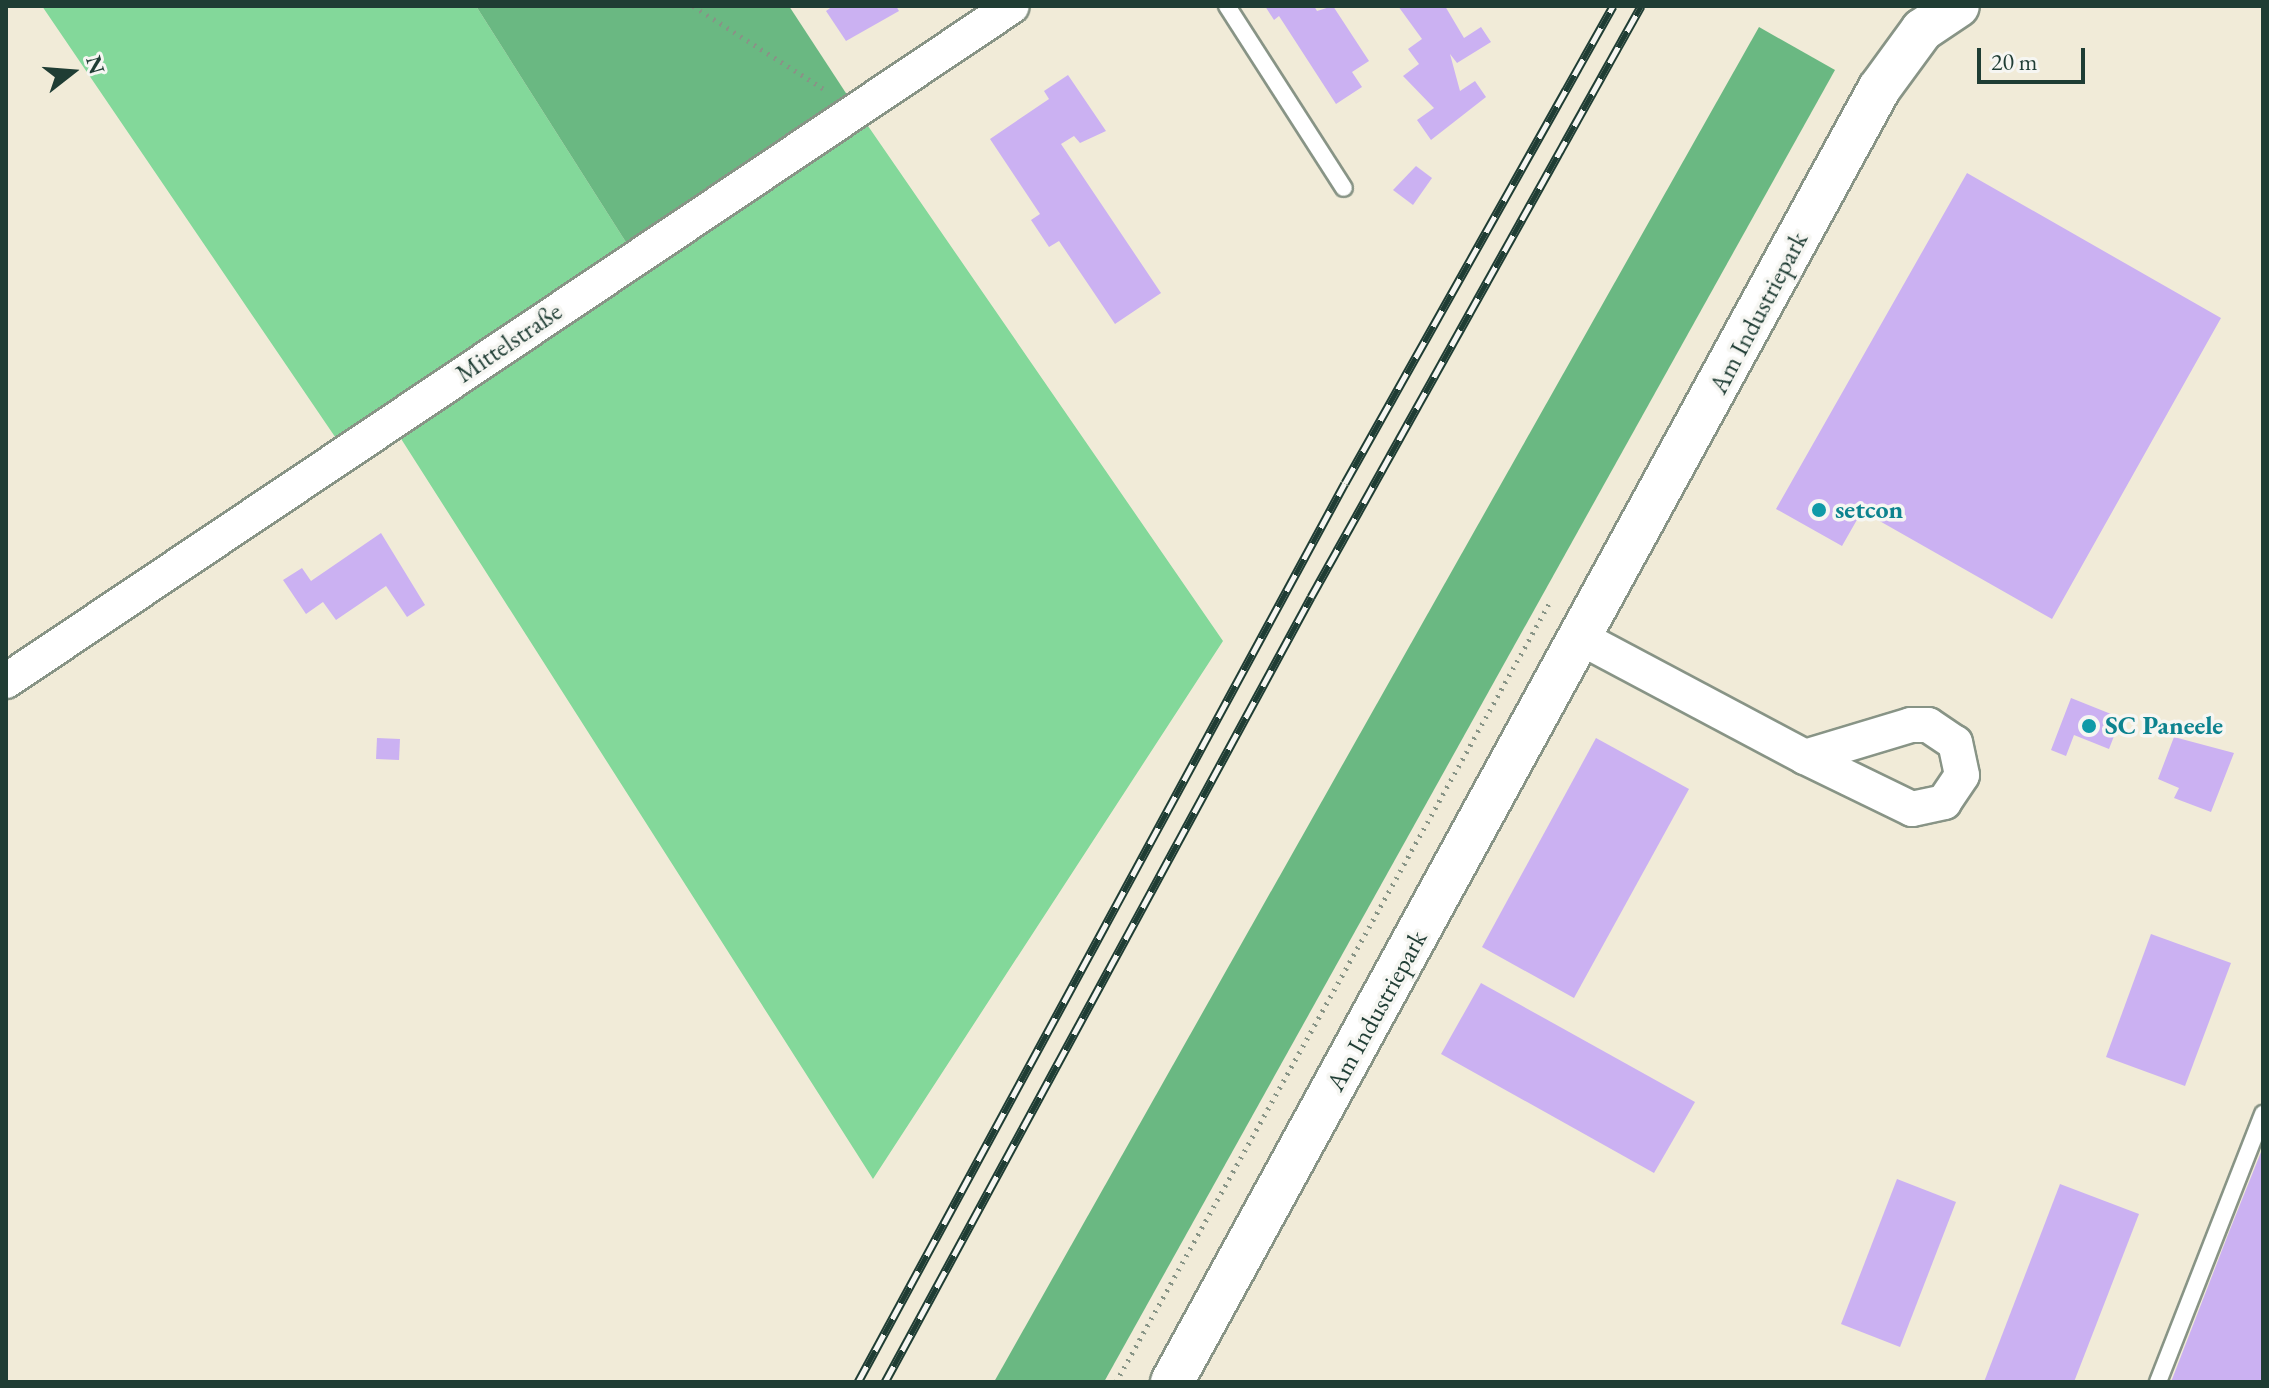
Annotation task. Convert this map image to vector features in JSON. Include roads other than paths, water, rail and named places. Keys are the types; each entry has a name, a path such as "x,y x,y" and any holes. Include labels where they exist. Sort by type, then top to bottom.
{"street":[{"name":"Mittelstraße","path":"6,681 1012,6"},
{"name":"Am Industriepark","path":"1172,1382 1583,639 1879,89 1922,30 1958,6"},
{"path":"1583,639 1805,757"}],"lane":[{"path":"1227,6 1344,188"},
{"path":"2158,1382 2263,1114"}],"railway":[{"path":"858,1382 1345,483 1613,6"},
{"path":"885,1382 1311,597 1641,6"}],"place":[{"name":"setcon","path":"1819,510"},
{"name":"SC Paneele","path":"2089,726"}]}
